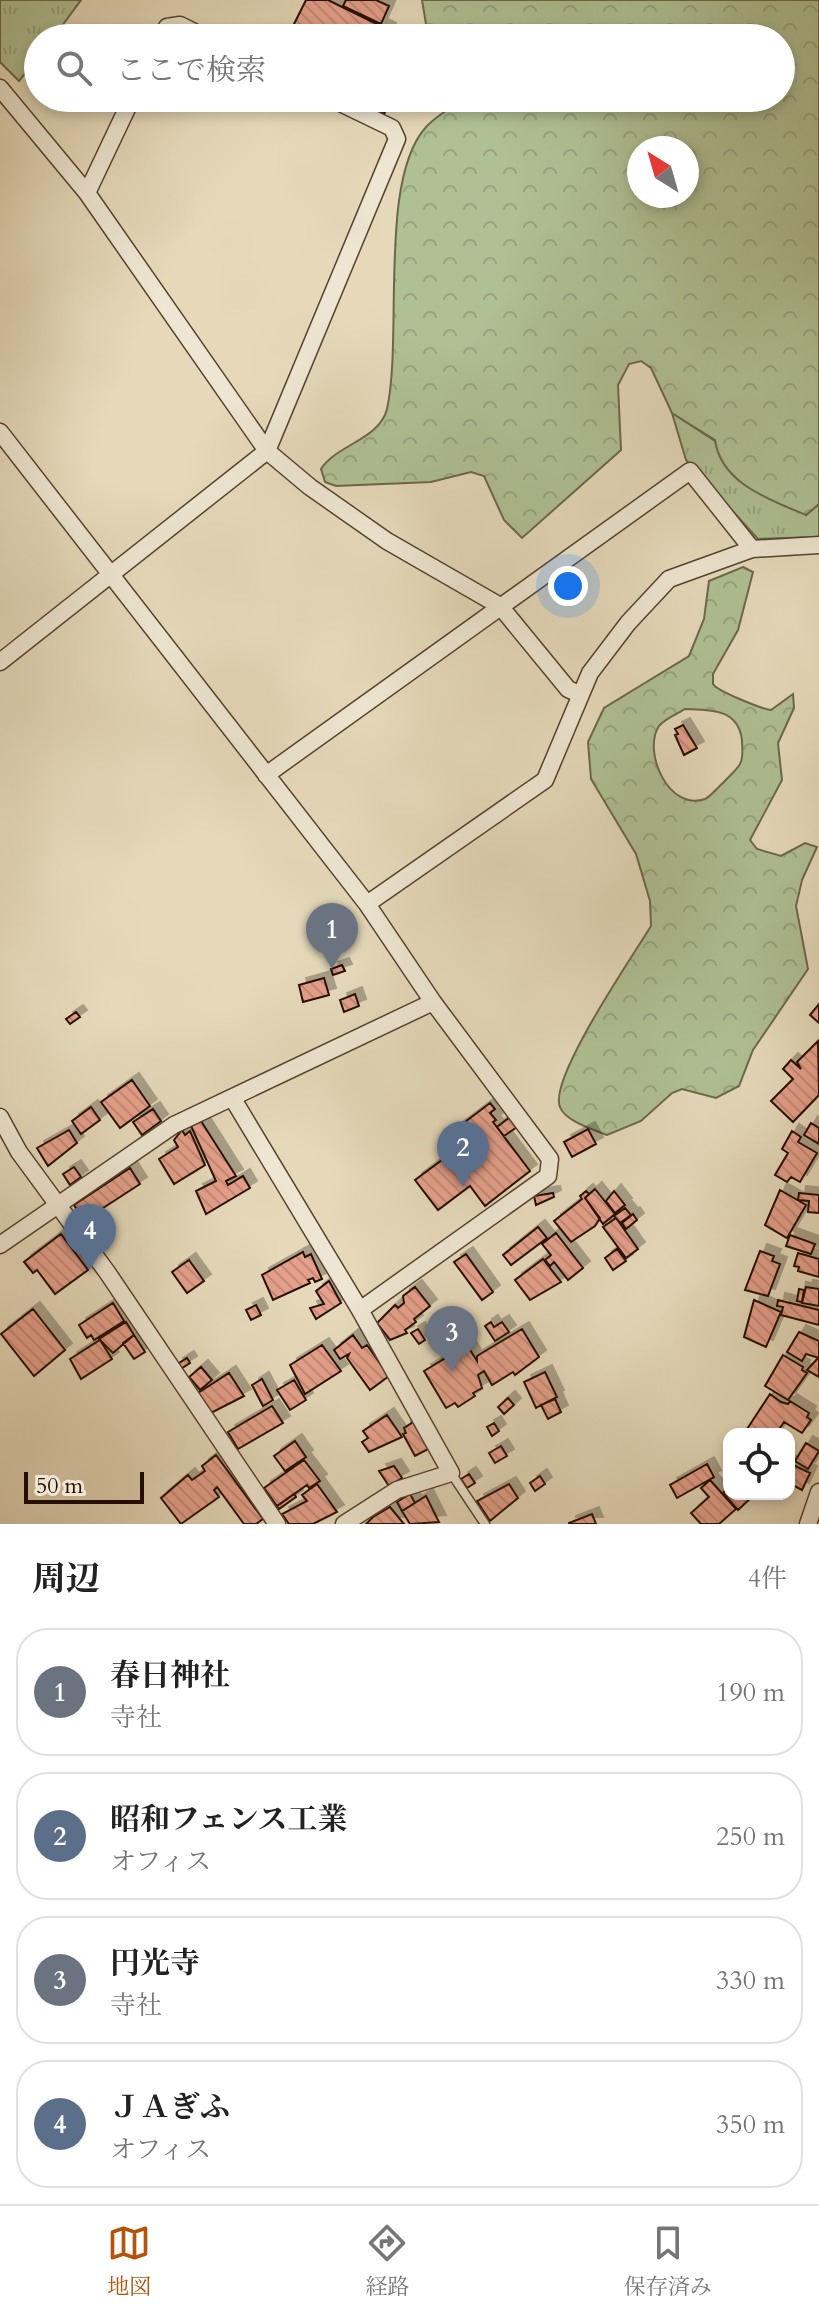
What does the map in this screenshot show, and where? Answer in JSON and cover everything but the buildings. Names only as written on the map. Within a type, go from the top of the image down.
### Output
[{"type":"street","points":[[0,88],[87,193],[267,451],[310,487],[387,541],[500,606],[568,689],[579,694]]},
{"type":"street","points":[[87,193],[125,112]]},
{"type":"street","points":[[0,662],[267,451],[397,139],[392,128],[359,112]]},
{"type":"street","points":[[0,432],[367,904],[433,1002],[546,1152],[551,1171],[360,1310]]},
{"type":"street","points":[[266,775],[690,471],[752,549]]},
{"type":"street","points":[[367,904],[545,780],[579,694],[628,623],[669,579],[752,549],[819,545]]},
{"type":"street","points":[[0,1245],[82,1185],[174,1125],[433,1002]]},
{"type":"street","points":[[233,1099],[360,1310],[451,1473],[397,1490],[344,1524]]},
{"type":"street","points":[[0,1117],[19,1152],[277,1524]]},
{"type":"street","points":[[808,1524],[819,1492]]},
{"type":"lane","points":[[451,1473],[485,1524]]},
{"type":"green space","points":[[0,0],[81,0],[63,24],[24,24],[24,75],[19,81],[0,62]]},
{"type":"green space","points":[[422,0],[819,0],[819,504],[806,515],[763,496],[737,479],[719,455],[715,440],[672,413],[651,368],[641,361],[629,364],[618,385],[621,450],[522,538],[504,520],[484,476],[471,472],[431,482],[336,486],[325,482],[321,469],[337,454],[376,428],[387,409],[393,342],[394,261],[402,183],[411,151],[426,127],[444,112],[795,112],[795,24],[426,24]]},
{"type":"green space","points":[[672,413],[715,441],[806,515],[819,504],[819,537],[758,539],[686,460]]},
{"type":"green space","points":[[743,567],[753,572],[738,630],[713,674],[713,684],[722,691],[771,710],[793,694],[794,708],[778,743],[782,780],[750,840],[757,849],[781,856],[805,843],[817,847],[802,880],[796,906],[808,969],[753,1050],[739,1086],[716,1098],[682,1089],[672,1093],[641,1121],[607,1135],[568,1117],[560,1107],[560,1092],[579,1045],[651,926],[650,901],[636,854],[591,779],[588,742],[604,708],[689,656],[704,619],[709,581]],"holes":[[[685,709],[713,711],[729,716],[735,722],[742,740],[738,767],[712,794],[705,799],[692,801],[680,797],[670,788],[662,777],[654,750],[661,723]]]},
{"type":"place","name":"春日神社","points":[[332,969]]},
{"type":"place","name":"昭和フェンス工業","points":[[463,1187]]},
{"type":"place","name":"ＪＡぎふ","points":[[90,1270]]},
{"type":"place","name":"円光寺","points":[[452,1372]]}]
